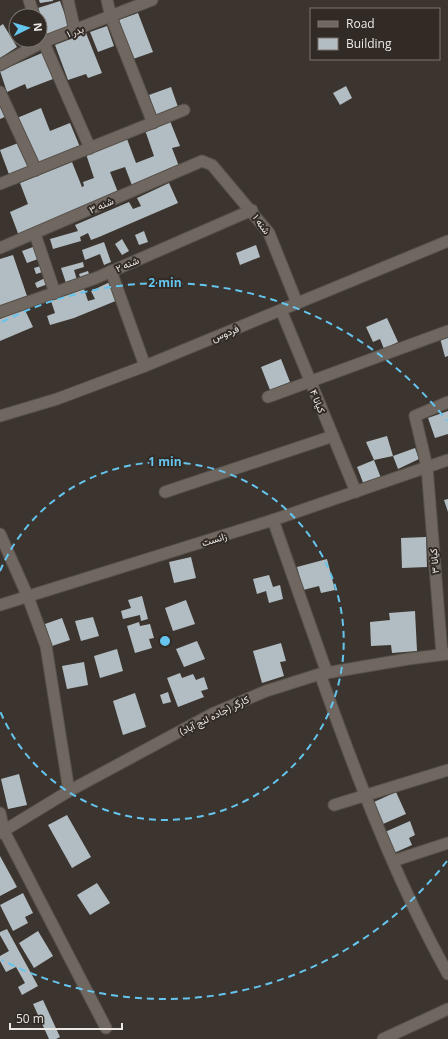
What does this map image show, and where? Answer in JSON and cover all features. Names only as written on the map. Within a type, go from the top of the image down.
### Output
[{"type":"street","points":[[68,0],[75,31]]},
{"type":"street","points":[[107,0],[111,17],[153,123]]},
{"type":"street","name":"بدر ۱","points":[[48,37],[75,31],[152,0]]},
{"type":"street","name":"بدر ۱","points":[[0,65],[26,48]]},
{"type":"street","points":[[45,48],[90,148]]},
{"type":"street","points":[[0,92],[36,170]]},
{"type":"street","points":[[0,184],[184,110]]},
{"type":"street","name":"شنه ۱","points":[[202,161],[212,166],[252,210],[269,232],[297,303]]},
{"type":"street","name":"شنه ۳","points":[[0,248],[202,161]]},
{"type":"street","name":"شنه ۲","points":[[0,312],[55,293],[111,271],[252,210]]},
{"type":"street","points":[[35,234],[55,293]]},
{"type":"street","name":"فردوس","points":[[0,416],[57,399],[145,366],[448,242]]},
{"type":"street","points":[[111,271],[145,366]]},
{"type":"street","name":"کیانا ۴","points":[[282,310],[356,492]]},
{"type":"street","points":[[268,397],[448,331]]},
{"type":"street","name":"کیانا ۳","points":[[445,654],[427,467],[416,416],[448,402]]},
{"type":"street","points":[[165,492],[333,436]]},
{"type":"street","name":"زانست","points":[[0,605],[273,520],[448,460]]},
{"type":"street","points":[[273,520],[364,796],[422,927],[448,974]]},
{"type":"street","points":[[0,534],[28,597],[46,646],[69,792]]},
{"type":"street","name":"کارگر (جاده لنج آباد)","points":[[2,832],[69,792],[212,714],[266,691],[324,674],[445,654]]},
{"type":"street","points":[[334,806],[448,770]]},
{"type":"street","points":[[0,813],[2,832],[106,1028]]},
{"type":"street","points":[[393,861],[448,843]]},
{"type":"street","points":[[383,1039],[448,1009]]},
{"type":"building","points":[[39,0],[53,0],[53,1],[40,3]]},
{"type":"building","points":[[60,1],[70,29],[48,37],[48,8],[38,8]]},
{"type":"building","points":[[138,13],[153,52],[133,59],[119,20]]},
{"type":"building","points":[[3,24],[8,32],[8,48],[15,48],[0,58],[0,26]]},
{"type":"building","points":[[107,26],[114,46],[98,52],[90,32]]},
{"type":"building","points":[[86,33],[102,73],[88,78],[86,74],[68,80],[55,45]]},
{"type":"building","points":[[42,53],[53,79],[27,89],[25,84],[7,92],[0,71]]},
{"type":"building","points":[[346,86],[352,98],[340,105],[333,93]]},
{"type":"building","points":[[171,87],[178,107],[156,115],[149,95]]},
{"type":"building","points":[[0,103],[7,116],[0,119]]},
{"type":"building","points":[[41,108],[50,131],[70,123],[80,147],[35,164],[17,118]]},
{"type":"building","points":[[170,121],[180,146],[172,148],[180,169],[133,188],[125,167],[110,172],[119,195],[19,236],[10,212],[28,204],[20,183],[72,162],[82,187],[84,186],[83,182],[94,178],[86,154],[127,139],[136,163],[149,158],[154,156],[145,130]]},
{"type":"building","points":[[21,142],[31,169],[10,177],[0,150]]},
{"type":"building","points":[[169,183],[178,203],[91,240],[88,233],[80,237],[81,241],[53,249],[50,239],[78,231],[75,225],[129,202],[133,209],[141,206],[137,198]]},
{"type":"building","points":[[144,231],[148,242],[139,245],[135,235]]},
{"type":"building","points":[[122,239],[129,251],[122,255],[115,244]]},
{"type":"building","points":[[104,242],[111,262],[104,265],[100,254],[85,260],[82,250]]},
{"type":"building","points":[[256,245],[260,257],[240,265],[236,253]]},
{"type":"building","points":[[33,247],[38,259],[27,263],[22,251]]},
{"type":"building","points":[[13,255],[28,299],[0,309],[0,259]]},
{"type":"building","points":[[83,262],[84,267],[74,270],[77,280],[66,283],[61,268]]},
{"type":"building","points":[[44,265],[46,271],[36,274],[34,268]]},
{"type":"building","points":[[88,271],[90,277],[81,280],[79,274]]},
{"type":"building","points":[[45,278],[48,284],[37,288],[35,283]]},
{"type":"building","points":[[110,282],[118,300],[74,318],[50,325],[47,316],[55,313],[51,301],[84,289],[88,301],[95,299],[91,291]]},
{"type":"building","points":[[24,308],[33,327],[0,341],[0,319]]},
{"type":"building","points":[[387,318],[398,342],[384,349],[380,339],[373,342],[366,327]]},
{"type":"building","points":[[448,336],[448,356],[445,357],[440,338]]},
{"type":"building","points":[[281,359],[290,382],[270,390],[261,367]]},
{"type":"building","points":[[448,411],[448,434],[435,438],[428,418]]},
{"type":"building","points":[[387,436],[393,456],[374,460],[366,442]]},
{"type":"building","points":[[415,448],[419,459],[398,469],[393,456]]},
{"type":"building","points":[[374,460],[381,478],[364,485],[357,467]]},
{"type":"building","points":[[448,499],[448,512],[444,500]]},
{"type":"building","points":[[426,537],[427,567],[402,568],[401,538]]},
{"type":"building","points":[[191,557],[196,578],[174,583],[169,562]]},
{"type":"building","points":[[327,559],[335,590],[321,593],[319,586],[303,590],[297,567]]},
{"type":"building","points":[[269,575],[273,587],[280,585],[283,599],[269,603],[266,591],[257,594],[253,579]]},
{"type":"building","points":[[142,596],[148,619],[141,621],[140,615],[123,619],[121,611],[131,608],[128,600]]},
{"type":"building","points":[[186,600],[195,624],[173,631],[165,608]]},
{"type":"building","points":[[415,611],[417,651],[392,653],[391,645],[371,646],[370,622],[390,620],[389,613]]},
{"type":"building","points":[[93,617],[99,636],[81,641],[75,621]]},
{"type":"building","points":[[62,618],[70,640],[52,646],[45,624]]},
{"type":"building","points":[[139,622],[140,626],[150,624],[154,638],[149,639],[152,648],[135,653],[127,626]]},
{"type":"building","points":[[197,641],[205,659],[184,667],[176,649]]},
{"type":"building","points":[[281,643],[286,661],[280,662],[284,676],[262,683],[253,651]]},
{"type":"building","points":[[117,649],[123,671],[100,678],[94,656]]},
{"type":"building","points":[[84,662],[88,685],[67,689],[62,666]]},
{"type":"building","points":[[180,673],[182,678],[193,674],[196,680],[204,677],[208,689],[201,691],[204,697],[178,707],[167,678]]},
{"type":"building","points":[[168,692],[171,702],[163,704],[160,695]]},
{"type":"building","points":[[135,693],[146,727],[123,735],[113,701]]},
{"type":"building","points":[[19,774],[27,805],[8,809],[1,779]]},
{"type":"building","points":[[396,792],[406,814],[383,824],[374,802]]},
{"type":"building","points":[[67,815],[91,857],[72,868],[48,825]]},
{"type":"building","points":[[410,821],[415,835],[409,838],[412,845],[394,853],[385,832]]},
{"type":"building","points":[[0,856],[17,887],[0,896]]},
{"type":"building","points":[[97,883],[110,903],[90,915],[77,895]]},
{"type":"building","points":[[23,893],[33,913],[25,917],[28,923],[13,931],[0,905]]},
{"type":"building","points":[[7,929],[38,986],[22,995],[18,987],[25,983],[16,967],[6,972],[0,961],[0,956],[9,951],[0,935],[0,932]]},
{"type":"building","points":[[38,931],[53,956],[34,968],[19,943]]},
{"type":"building","points":[[43,1000],[60,1037],[56,1039],[49,1039],[33,1004]]}]
